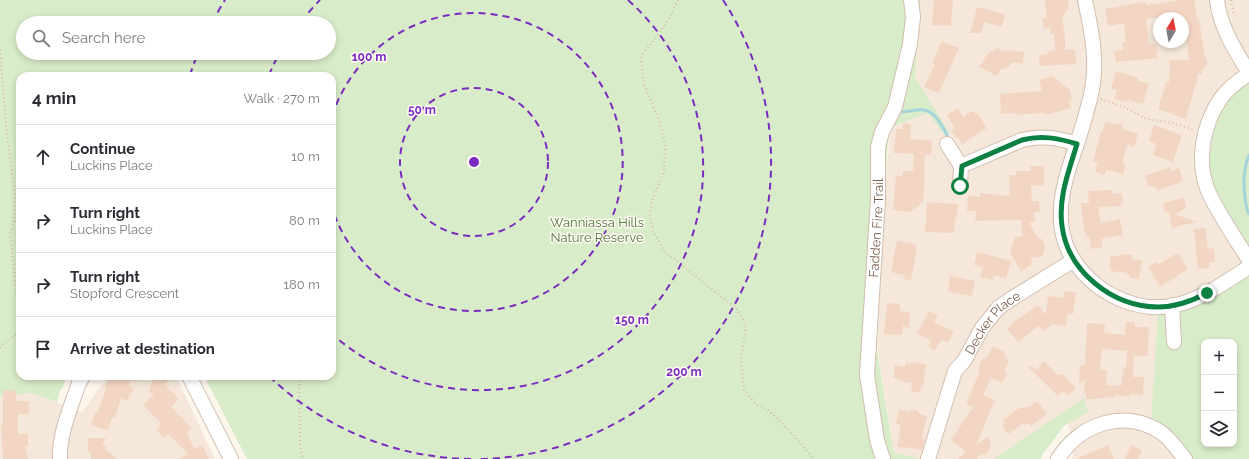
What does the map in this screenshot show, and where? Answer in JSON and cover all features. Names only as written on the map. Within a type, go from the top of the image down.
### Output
[{"type":"street","name":"Fadden Fire Trail","points":[[883,459],[877,440],[867,375],[878,200],[878,148],[882,132],[894,107],[910,44],[913,17],[911,0]]},
{"type":"street","points":[[1085,0],[1092,39],[1094,80],[1090,99],[1063,190],[1060,209],[1066,245],[1074,260],[1093,282],[1103,290],[1121,300],[1140,305],[1159,307],[1179,304],[1198,298],[1249,268]]},
{"type":"street","points":[[1217,0],[1218,9],[1224,27],[1249,73],[1235,83],[1222,97],[1212,114],[1205,132],[1202,152],[1203,172],[1208,190],[1216,207],[1249,260]]},
{"type":"street","points":[[962,166],[1022,140],[1031,138],[1048,137],[1077,144]]},
{"type":"street","points":[[947,144],[962,166],[960,186]]},
{"type":"street","name":"Decker Place","points":[[928,459],[955,371],[964,361],[982,328],[992,314],[1011,299],[1074,260]]},
{"type":"street","points":[[1172,305],[1174,342]]},
{"type":"street","points":[[60,459],[62,435],[80,380]]},
{"type":"street","points":[[191,380],[231,459]]},
{"type":"street","points":[[1058,459],[1074,439],[1097,425],[1114,421],[1131,421],[1147,425],[1162,433],[1185,459]]},
{"type":"path","points":[[678,0],[668,21],[641,58],[644,84],[660,123],[665,144],[664,171],[652,201],[650,215],[653,231],[665,252],[736,308],[742,317],[746,328],[742,358],[744,390],[756,404],[768,410],[789,430],[814,459]]},
{"type":"path","points":[[0,50],[7,135],[15,196],[14,221],[10,234],[16,287]]},
{"type":"path","points":[[1090,99],[1097,98],[1115,103],[1147,119],[1173,123],[1191,130],[1205,132]]},
{"type":"path","points":[[0,348],[16,335]]},
{"type":"path","points":[[299,380],[300,443],[304,459]]},
{"type":"shaded area","points":[[917,0],[1249,0],[1249,459],[1072,459],[1073,457],[1068,422],[998,459],[899,459],[894,453],[877,345],[886,176],[891,124],[913,86],[919,26]]},
{"type":"shaded area","points":[[105,380],[178,380],[215,459],[0,459],[0,396],[32,393],[82,412]]},
{"type":"green space","name":"Wanniassa Hills Nature Reserve","points":[[0,0],[920,0],[915,78],[950,133],[945,135],[927,113],[889,128],[875,338],[894,453],[921,459],[247,459],[206,380],[336,380],[336,72],[16,72],[16,380],[65,380],[62,389],[60,390],[57,402],[32,393],[0,396]]},
{"type":"green space","points":[[1249,82],[1249,247],[1219,200],[1210,172],[1209,147],[1216,122],[1221,111],[1228,100]]},
{"type":"green space","points":[[1246,277],[1249,278],[1249,459],[1191,459],[1151,423],[1158,312]]},
{"type":"green space","points":[[1084,398],[1088,412],[1064,426],[1043,454],[1041,459],[994,459]]},
{"type":"building","points":[[934,0],[953,0],[951,26],[932,25]]},
{"type":"building","points":[[1045,0],[1068,0],[1069,8],[1062,17],[1065,50],[1075,50],[1076,64],[1040,66],[1039,55],[1048,54],[1047,51],[1055,50],[1054,33],[1051,34],[1050,28],[1044,29],[1042,18],[1047,18]]},
{"type":"building","points":[[1182,0],[1194,0],[1207,65],[1202,69],[1202,74],[1198,74],[1186,119],[1158,109],[1166,82],[1169,83],[1170,60],[1189,60],[1188,48],[1189,48],[1189,12],[1153,12],[1153,18],[1146,19],[1149,44],[1153,44],[1153,48],[1157,48],[1158,58],[1116,62],[1114,51],[1123,50],[1122,43],[1126,42],[1124,23],[1108,26],[1105,9],[1145,2],[1146,5]]},
{"type":"building","points":[[977,7],[1005,14],[1002,27],[984,22],[981,33],[970,33]]},
{"type":"building","points":[[942,41],[959,48],[939,93],[924,87],[935,64],[932,63]]},
{"type":"building","points":[[999,48],[999,51],[1006,50],[1024,52],[1023,64],[1012,62],[1009,67],[1000,70],[997,76],[979,67],[988,53]]},
{"type":"building","points":[[1116,71],[1139,78],[1138,81],[1149,84],[1143,104],[1128,100],[1127,102],[1114,99],[1117,90],[1111,89]]},
{"type":"building","points":[[1052,76],[1070,90],[1072,100],[1069,101],[1071,108],[1045,115],[1044,113],[1017,115],[1017,113],[1001,114],[1000,94],[1042,91],[1039,80]]},
{"type":"building","points":[[958,108],[963,117],[970,112],[974,112],[976,115],[978,114],[987,128],[962,144],[951,130],[955,128],[947,115]]},
{"type":"building","points":[[1105,122],[1115,125],[1116,123],[1123,125],[1122,129],[1138,134],[1134,147],[1127,145],[1122,164],[1126,165],[1123,174],[1106,170],[1105,175],[1095,172],[1098,163],[1093,162],[1101,131],[1103,131]]},
{"type":"building","points":[[903,123],[911,124],[910,139],[932,141],[931,155],[925,155],[923,202],[910,212],[893,210],[896,176],[902,176],[903,171],[913,171],[914,154],[894,153],[896,129],[902,129]]},
{"type":"building","points":[[1154,125],[1182,135],[1173,162],[1153,155],[1156,144],[1149,141]]},
{"type":"building","points":[[1030,166],[1044,166],[1044,185],[1031,186],[1032,201],[1039,201],[1040,212],[1034,212],[1035,222],[1029,222],[1038,238],[1042,239],[1045,245],[1043,255],[1037,258],[1032,257],[1031,265],[1021,271],[1010,253],[1015,236],[1022,237],[1021,220],[975,221],[976,211],[967,211],[968,196],[980,197],[980,193],[1010,196],[1009,175],[1016,175],[1016,171],[1031,171]]},
{"type":"building","points":[[1171,167],[1170,172],[1179,168],[1183,181],[1157,191],[1157,188],[1148,186],[1145,176]]},
{"type":"building","points":[[1112,190],[1112,194],[1122,193],[1123,203],[1121,206],[1098,207],[1101,223],[1120,219],[1123,235],[1101,239],[1103,247],[1091,249],[1089,236],[1086,237],[1081,203],[1089,203],[1088,191]]},
{"type":"building","points":[[1184,198],[1186,208],[1175,214],[1196,222],[1172,228],[1169,212],[1165,213],[1163,203]]},
{"type":"building","points":[[927,202],[958,204],[954,233],[925,232]]},
{"type":"building","points":[[1205,228],[1208,249],[1214,248],[1215,262],[1209,262],[1210,268],[1198,269],[1194,229]]},
{"type":"building","points":[[897,241],[914,244],[917,247],[911,280],[903,279],[904,275],[891,272]]},
{"type":"building","points":[[977,252],[1011,261],[1006,279],[994,275],[993,280],[980,277],[983,267],[974,265]]},
{"type":"building","points":[[1178,253],[1188,269],[1160,287],[1148,267],[1157,262],[1159,264]]},
{"type":"building","points":[[1121,254],[1132,255],[1132,259],[1142,261],[1139,279],[1130,278],[1130,275],[1127,275],[1127,273],[1111,271],[1111,268],[1109,268],[1111,255],[1120,257]]},
{"type":"building","points":[[950,276],[975,281],[972,296],[948,292]]},
{"type":"building","points":[[1064,291],[1076,292],[1073,314],[1067,314],[1066,326],[1052,324],[1044,331],[1039,326],[1018,342],[1007,329],[1012,325],[1011,324],[1038,305],[1046,315],[1048,296],[1063,298]]},
{"type":"building","points":[[887,303],[900,304],[900,311],[910,312],[909,329],[903,325],[902,335],[884,334]]},
{"type":"building","points":[[929,311],[938,316],[934,322],[954,332],[948,343],[941,340],[935,351],[928,346],[931,341],[917,333]]},
{"type":"building","points":[[1126,322],[1135,322],[1135,327],[1149,327],[1148,356],[1134,356],[1133,377],[1144,377],[1143,395],[1115,395],[1115,398],[1104,397],[1098,399],[1086,399],[1086,393],[1084,393],[1085,379],[1079,385],[1080,365],[1085,365],[1087,323],[1105,324],[1104,333],[1125,335]],"holes":[[[1102,349],[1127,351],[1126,367],[1124,367],[1121,386],[1106,385],[1107,370],[1100,370]]]},
{"type":"building","points":[[993,346],[1005,352],[1003,354],[1006,356],[1005,358],[1009,360],[1004,371],[1007,373],[1002,383],[991,378],[983,395],[995,400],[976,445],[988,436],[991,446],[985,456],[981,453],[977,459],[958,459],[965,451],[951,440],[973,407],[966,404],[979,373],[982,359],[987,357]]},
{"type":"building","points":[[1044,361],[1058,375],[1061,373],[1076,388],[1068,396],[1063,391],[1058,396],[1026,365],[1039,370],[1038,368]]},
{"type":"building","points":[[911,362],[926,364],[923,386],[921,386],[920,393],[911,391],[912,383],[893,378],[895,365],[905,367],[906,363],[911,364]]},
{"type":"building","points":[[108,380],[131,380],[128,385],[134,388],[127,401],[121,398],[115,418],[112,417],[108,430],[91,425],[96,411],[98,412],[106,388],[104,387]]},
{"type":"building","points":[[152,380],[168,381],[164,384],[179,399],[171,407],[192,428],[187,433],[194,448],[203,446],[209,459],[178,459],[188,454],[168,434],[164,438],[156,430],[161,423],[143,405],[154,394],[149,392]]},
{"type":"building","points":[[3,390],[16,391],[16,401],[29,401],[29,414],[18,414],[18,434],[28,434],[28,446],[25,446],[28,459],[3,459],[1,425],[3,424]]},
{"type":"building","points":[[1037,401],[1047,414],[1031,426],[1028,423],[1025,425],[1023,423],[1008,434],[1003,427],[1005,422],[1003,420],[1019,408],[1029,407]]},
{"type":"building","points":[[912,409],[917,410],[921,415],[927,416],[922,438],[925,439],[922,450],[897,447],[901,425],[896,424],[899,410],[909,412]]},
{"type":"building","points":[[88,438],[106,438],[102,444],[106,447],[106,450],[118,459],[91,459],[91,452],[88,452]]},
{"type":"building","points":[[1108,445],[1114,459],[1076,459]]},
{"type":"building","points":[[1131,445],[1142,450],[1138,459],[1125,459]]},
{"type":"waterway","points":[[901,112],[919,110],[928,111],[935,116],[947,135]]},
{"type":"waterway","points":[[1249,155],[1244,182],[1244,192],[1249,214]]},
{"type":"route","points":[[960,186],[962,166],[1022,140],[1048,137],[1066,140],[1077,144],[1063,190],[1060,209],[1066,245],[1074,260],[1088,277],[1103,290],[1121,300],[1140,305],[1159,307],[1179,304],[1198,298],[1207,293]]}]
